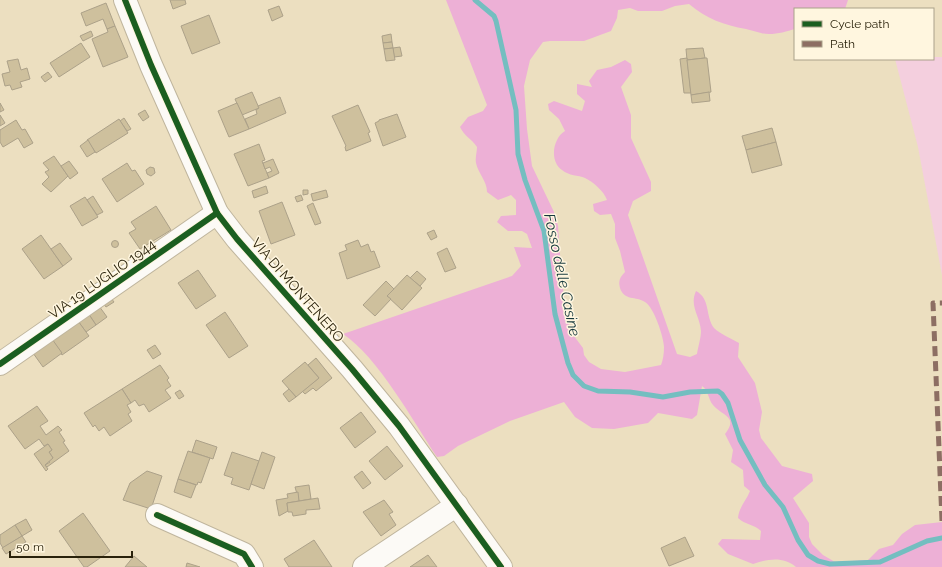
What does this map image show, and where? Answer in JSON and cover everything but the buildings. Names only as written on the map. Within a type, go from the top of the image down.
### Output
[{"type":"street","name":"VIA DI MONTENERO","points":[[125,0],[151,65],[217,213],[237,239],[352,369],[399,426],[502,567]]},
{"type":"street","name":"VIA 19 LUGLIO 1944","points":[[0,364],[104,296],[132,280],[217,213]]},
{"type":"street","points":[[364,567],[457,505]]},
{"type":"street","points":[[157,515],[244,554],[252,567]]},
{"type":"shaded area","points":[[446,0],[848,0],[845,8],[794,8],[794,29],[778,33],[765,34],[730,26],[702,14],[689,4],[675,6],[662,11],[638,11],[630,8],[618,10],[617,18],[611,31],[584,41],[543,42],[530,60],[524,86],[527,129],[532,166],[554,212],[558,226],[562,282],[568,323],[574,336],[583,348],[584,355],[589,362],[601,369],[625,372],[661,365],[664,354],[664,343],[652,310],[642,300],[624,295],[620,288],[620,279],[625,272],[615,238],[615,224],[611,214],[600,215],[594,211],[593,204],[607,200],[606,197],[598,187],[585,178],[568,173],[558,166],[554,156],[555,144],[561,134],[565,131],[559,119],[549,110],[548,104],[554,101],[582,111],[585,101],[577,94],[577,84],[592,87],[589,81],[597,70],[611,67],[625,60],[631,64],[632,72],[621,87],[631,115],[631,138],[651,182],[651,191],[633,201],[628,215],[677,354],[690,357],[697,354],[701,331],[694,306],[694,296],[696,291],[704,298],[711,323],[714,328],[739,343],[738,357],[755,383],[762,412],[759,430],[761,438],[782,466],[812,474],[813,481],[793,498],[809,523],[809,537],[812,544],[823,555],[835,562],[868,560],[879,549],[893,545],[902,534],[915,525],[942,522],[942,567],[796,567],[786,561],[781,560],[764,561],[753,564],[728,554],[718,544],[722,539],[760,540],[761,531],[738,518],[741,507],[750,491],[744,486],[743,470],[731,462],[733,450],[725,434],[729,428],[730,420],[713,405],[706,390],[702,386],[697,415],[692,419],[658,413],[648,423],[614,429],[592,428],[575,417],[564,402],[510,421],[458,446],[444,456],[437,457],[406,408],[382,374],[356,344],[343,334],[512,276],[521,266],[514,247],[532,248],[527,234],[522,231],[508,231],[497,222],[501,216],[516,215],[516,200],[511,195],[498,200],[487,192],[486,184],[476,163],[477,147],[460,127],[468,117],[483,111],[487,105]]},
{"type":"shaded area","points":[[934,57],[942,57],[942,275],[918,147],[895,60],[934,60]]},
{"type":"waterway","name":"Fosso delle Casine","points":[[475,0],[494,16],[496,21],[516,110],[518,154],[525,180],[544,231],[555,314],[568,363],[573,375],[584,386],[598,391],[630,392],[663,397],[690,392],[718,391],[722,394],[728,403],[740,440],[765,485],[783,507],[798,540],[808,555],[818,561],[830,564],[880,562],[927,541],[942,538]]},
{"type":"marked path","points":[[942,303],[933,303],[942,521]]},
{"type":"cycle path","points":[[125,0],[151,65],[217,213],[237,239],[352,369],[399,426],[501,567]]},
{"type":"cycle path","points":[[0,364],[217,213]]},
{"type":"cycle path","points":[[157,515],[244,554],[252,567]]}]
